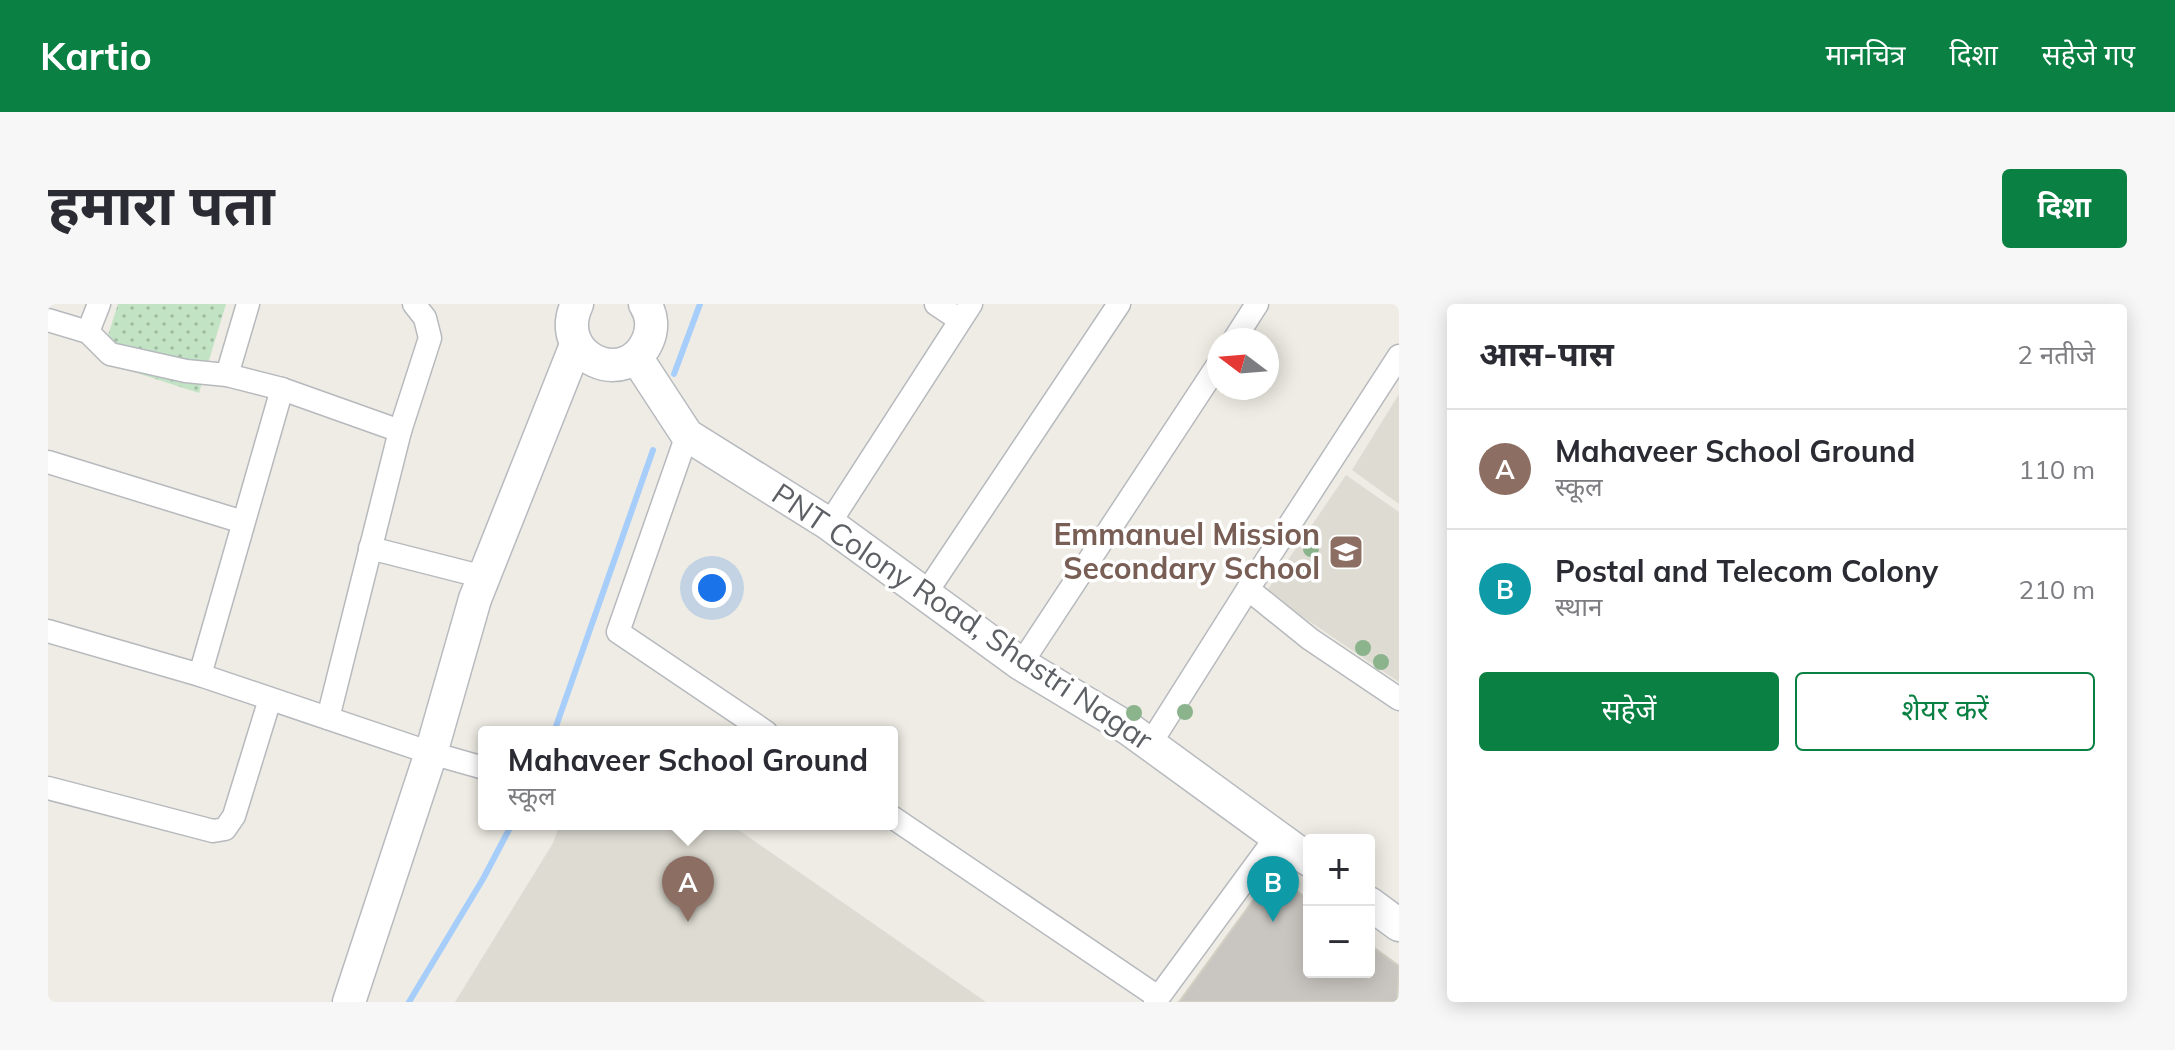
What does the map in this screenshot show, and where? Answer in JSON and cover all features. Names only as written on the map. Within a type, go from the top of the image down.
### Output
[{"type":"street","points":[[88,332],[99,304]]},
{"type":"street","points":[[227,375],[248,304]]},
{"type":"street","points":[[328,718],[400,431],[430,338],[425,318],[414,304]]},
{"type":"street","points":[[577,304],[572,319],[576,345],[585,356],[597,363],[610,365],[624,363],[645,348],[652,323],[645,304]]},
{"type":"street","points":[[829,524],[965,312],[936,304]]},
{"type":"street","points":[[926,593],[1119,304]]},
{"type":"street","points":[[1242,328],[1257,304]]},
{"type":"street","points":[[48,320],[88,332],[110,354],[186,371],[227,375],[282,389],[400,431]]},
{"type":"street","points":[[349,1002],[431,753],[475,599],[576,345]]},
{"type":"street","points":[[1150,744],[1399,356]]},
{"type":"street","name":"PNT Colony Road, Shastri Nagar","points":[[636,357],[687,435],[829,524],[1021,664],[1129,729],[1303,856]]},
{"type":"street","points":[[1021,664],[1207,381]]},
{"type":"street","points":[[200,675],[282,389]]},
{"type":"street","points":[[687,435],[618,632],[757,726]]},
{"type":"street","points":[[48,462],[243,522]]},
{"type":"street","points":[[370,548],[484,577]]},
{"type":"street","points":[[1248,589],[1310,639],[1399,699]]},
{"type":"street","points":[[48,631],[200,675],[478,766]]},
{"type":"street","points":[[48,788],[213,831],[225,829],[234,816],[270,699]]},
{"type":"street","points":[[898,821],[1157,1000],[1277,836]]},
{"type":"street","points":[[1373,906],[1399,925]]},
{"type":"shaded area","points":[[1399,394],[1399,504],[1352,470]]},
{"type":"shaded area","name":"Emmanuel Mission Secondary School","points":[[1346,475],[1399,512],[1399,682],[1266,592]]},
{"type":"shaded area","points":[[558,830],[739,830],[986,1002],[455,1002],[553,843]]},
{"type":"green space","points":[[118,304],[226,304],[199,393],[100,361]]},
{"type":"building","points":[[1273,873],[1303,896],[1303,978],[1375,978],[1375,948],[1399,966],[1397,1002],[1179,1002]]},
{"type":"waterway","points":[[674,374],[700,304]]},
{"type":"waterway","points":[[556,726],[653,450]]},
{"type":"waterway","points":[[409,1002],[509,830]]},
{"type":"place","name":"Emmanuel Mission Secondary School","points":[[1346,552]]},
{"type":"place","name":"Mahaveer School Ground","points":[[688,922]]},
{"type":"place","name":"Postal and Telecom Colony","points":[[1273,922]]}]
